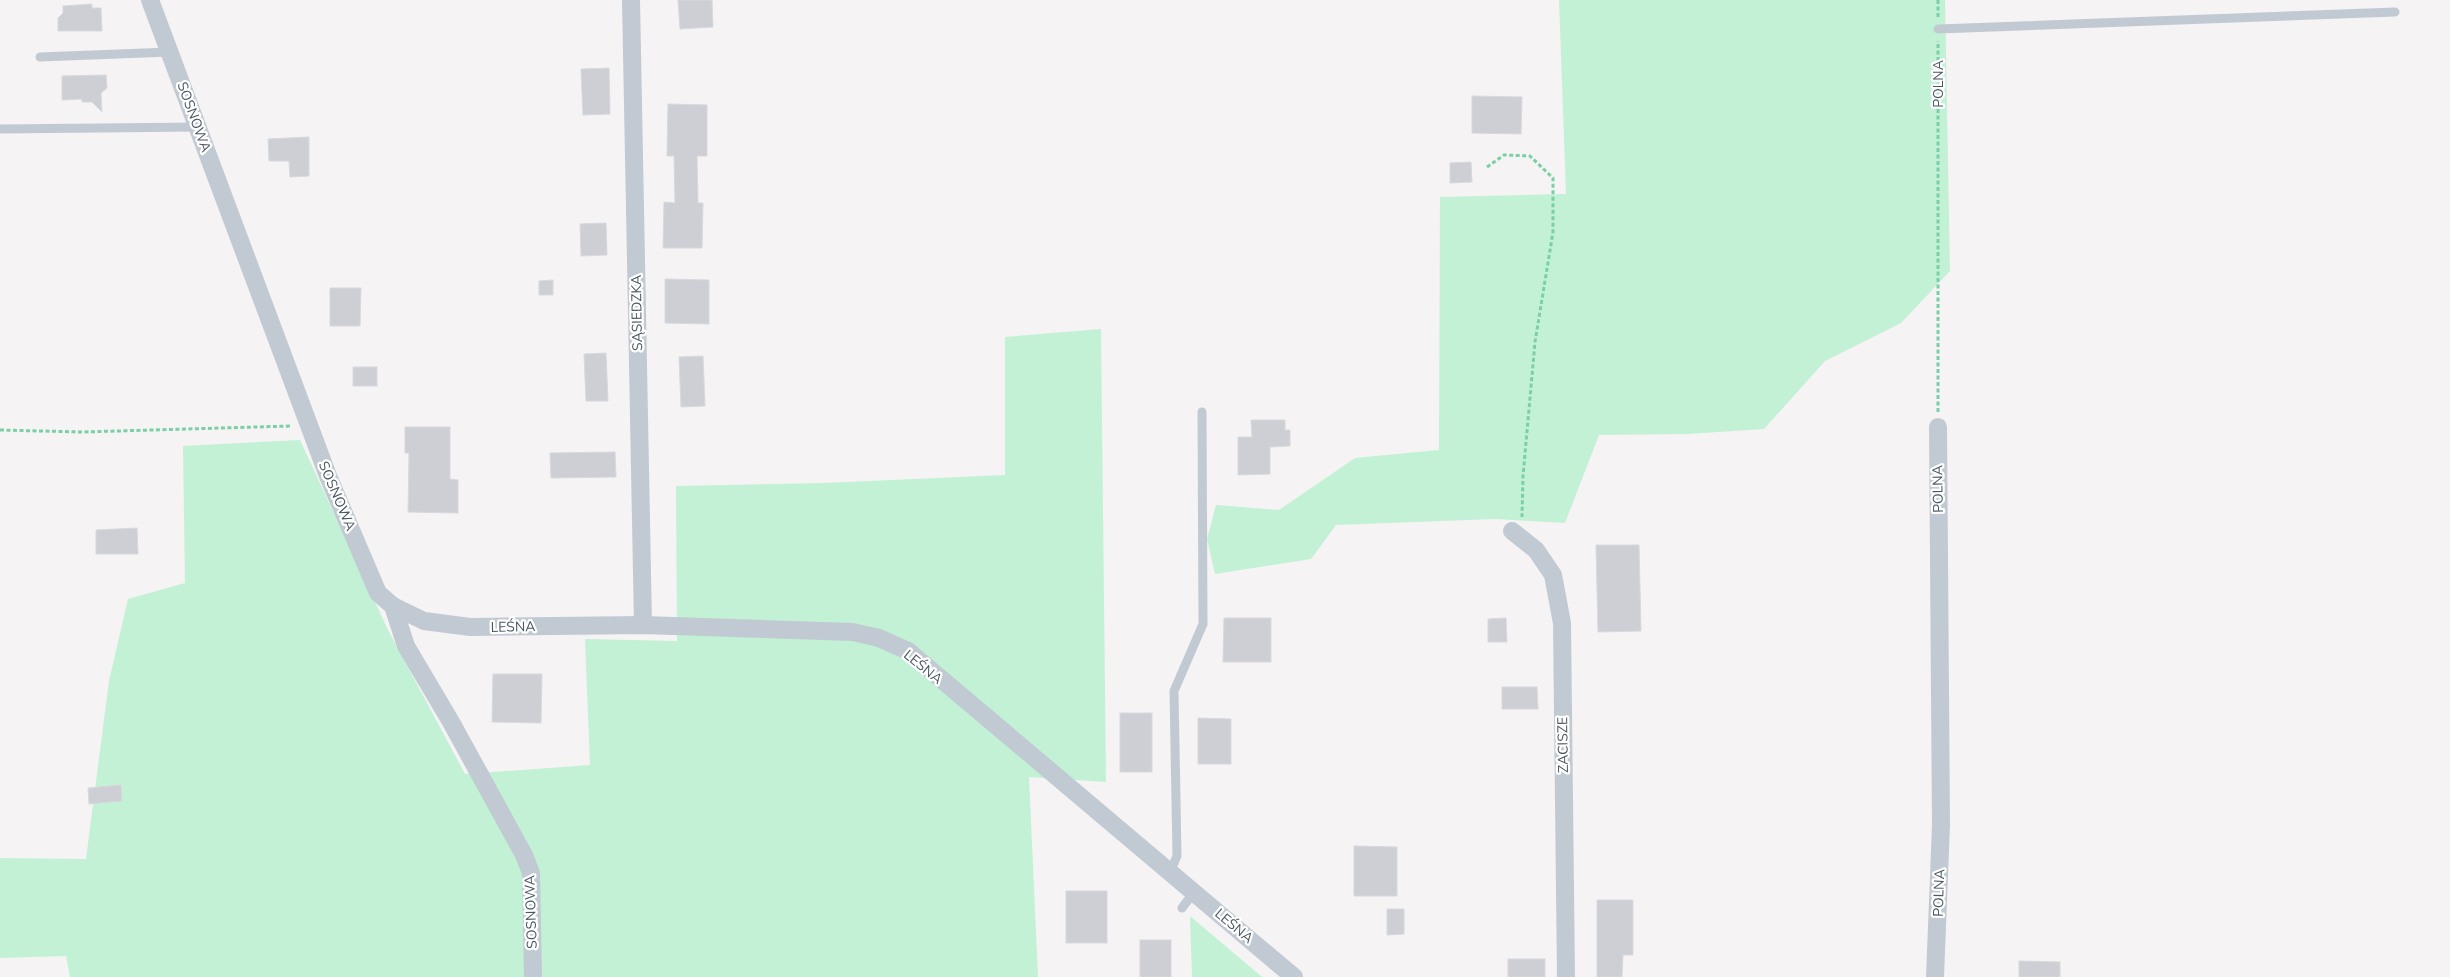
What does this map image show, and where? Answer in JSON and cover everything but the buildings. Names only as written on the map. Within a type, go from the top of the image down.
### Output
[{"type":"street","name":"SOSNOWA","points":[[150,0],[328,476],[378,593],[393,606],[406,646],[524,855],[531,874],[533,977]]},
{"type":"street","name":"SĄSIEDZKA","points":[[631,0],[643,626]]},
{"type":"street","name":"POLNA","points":[[1935,977],[1941,825],[1938,427]]},
{"type":"street","name":"ZACISZE","points":[[1517,535],[1536,550],[1553,575],[1562,623],[1566,977]]},
{"type":"street","name":"LEŚNA","points":[[393,606],[424,621],[470,627],[643,626],[853,632],[886,641],[908,651],[1294,977]]},
{"type":"lane","points":[[1938,29],[2395,12]]},
{"type":"lane","points":[[40,57],[170,52]]},
{"type":"lane","points":[[0,129],[198,127]]},
{"type":"lane","points":[[1170,872],[1177,856],[1174,691],[1203,624],[1202,412]]},
{"type":"lane","points":[[1182,908],[1194,892]]},
{"type":"path","name":"POLNA","points":[[1938,0],[1938,427]]},
{"type":"path","points":[[1487,167],[1504,155],[1530,156],[1553,178],[1553,232],[1535,342],[1517,535]]},
{"type":"path","points":[[0,430],[82,432],[309,426]]},
{"type":"green space","points":[[1559,0],[1945,0],[1950,271],[1901,323],[1825,361],[1764,429],[1688,434],[1599,435],[1565,523],[1495,519],[1336,525],[1311,559],[1215,574],[1207,539],[1216,505],[1279,510],[1355,458],[1439,450],[1440,197],[1566,194]]},
{"type":"green space","points":[[1101,329],[1106,782],[1029,777],[1038,977],[70,977],[66,956],[0,958],[0,858],[86,859],[109,681],[128,599],[185,583],[183,446],[300,440],[388,630],[465,774],[590,765],[585,639],[677,641],[676,486],[824,483],[1005,475],[1005,337]]},
{"type":"green space","points":[[1190,916],[1262,977],[1192,977]]}]
